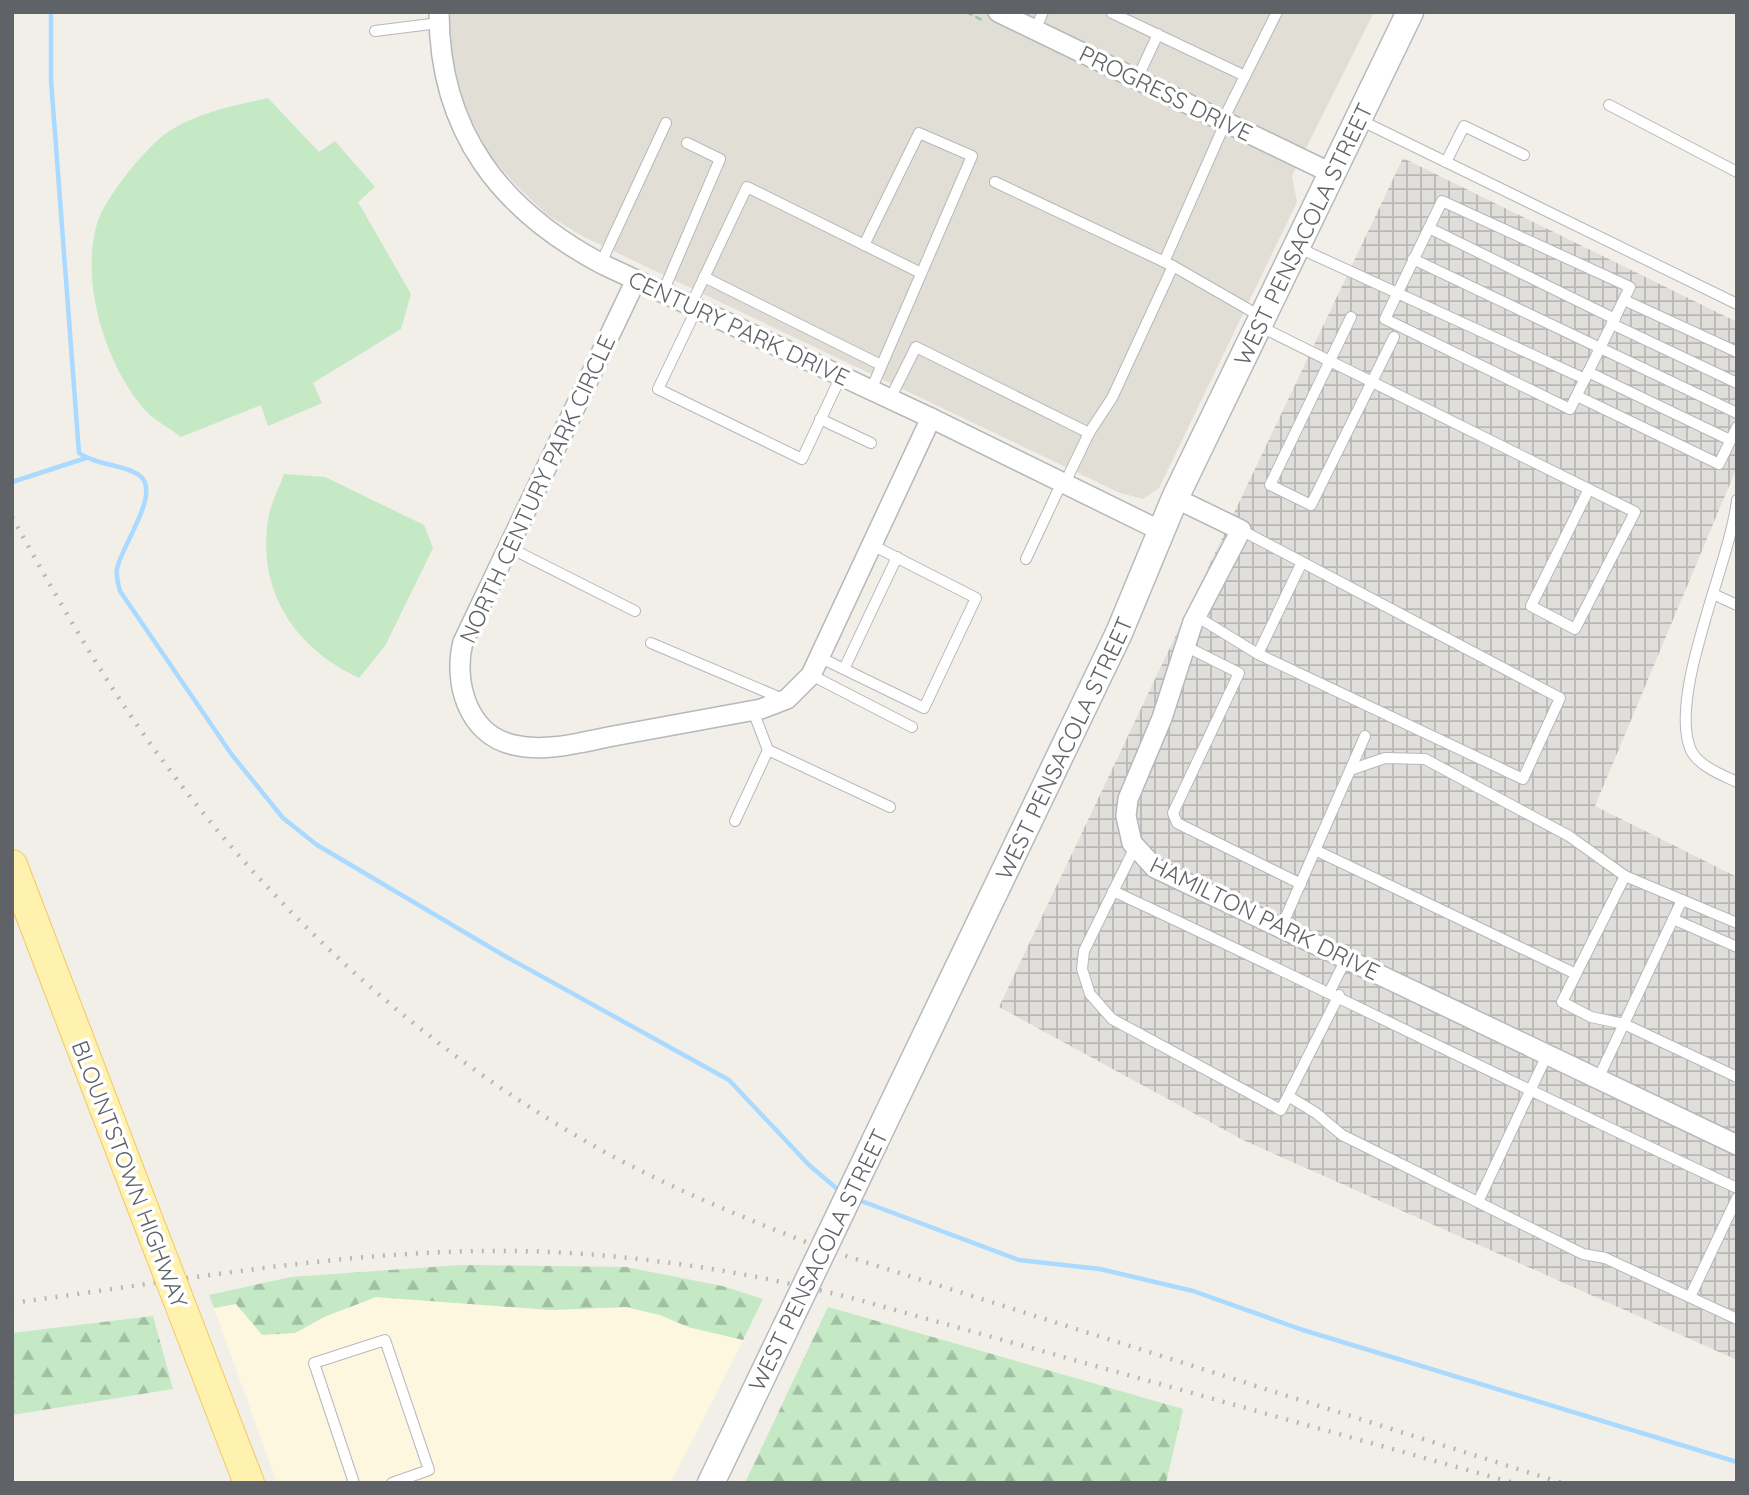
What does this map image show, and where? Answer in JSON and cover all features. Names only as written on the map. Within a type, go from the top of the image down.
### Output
[{"type":"main road","name":"WEST PENSACOLA STREET","points":[[711,1483],[1119,633],[1175,498],[1410,12]]},
{"type":"main road","name":"BLOUNTSTOWN HIGHWAY","points":[[12,865],[249,1483]]},
{"type":"street","name":"PROGRESS DRIVE","points":[[998,12],[1039,21],[1137,79],[1333,174]]},
{"type":"street","name":"CENTURY PARK DRIVE","points":[[439,18],[442,60],[461,123],[497,183],[531,218],[601,263],[931,418],[1161,531]]},
{"type":"street","name":"NORTH CENTURY PARK CIRCLE","points":[[636,280],[463,642],[458,664],[463,696],[473,715],[492,734],[511,745],[539,749],[753,711]]},
{"type":"street","points":[[753,711],[780,701],[815,666],[931,418]]},
{"type":"street","points":[[1175,498],[1241,530]]},
{"type":"street","name":"HAMILTON PARK DRIVE","points":[[1241,530],[1196,616],[1162,718],[1128,799],[1127,829],[1135,847],[1155,868],[1737,1145]]},
{"type":"lane","points":[[1026,559],[1089,433],[1112,398],[1169,264],[1224,121],[1277,12]]},
{"type":"lane","points":[[1112,13],[1245,76]]},
{"type":"lane","points":[[375,32],[439,18]]},
{"type":"lane","points":[[1137,79],[1158,34]]},
{"type":"lane","points":[[1609,105],[1737,172]]},
{"type":"lane","points":[[1359,119],[1736,302]]},
{"type":"lane","points":[[601,263],[666,123]]},
{"type":"lane","points":[[1446,162],[1464,126],[1524,155]]},
{"type":"lane","points":[[864,245],[919,133],[972,156],[871,390]]},
{"type":"lane","points":[[663,292],[720,159],[687,143]]},
{"type":"lane","points":[[995,182],[1169,264],[1261,322],[1330,361],[1635,512],[1575,629],[1531,607],[1588,489]]},
{"type":"lane","points":[[841,376],[802,459],[658,389],[694,307],[704,277],[747,187],[921,273]]},
{"type":"lane","points":[[1442,201],[1630,287],[1570,409],[1385,319],[1429,228],[1442,201]]},
{"type":"lane","points":[[1429,228],[1737,383]]},
{"type":"lane","points":[[1297,248],[1730,440]]},
{"type":"lane","points":[[1413,259],[1737,413]]},
{"type":"lane","points":[[704,277],[881,365]]},
{"type":"lane","points":[[1624,300],[1737,352]]},
{"type":"lane","points":[[1351,317],[1270,485],[1311,505],[1394,337]]},
{"type":"lane","points":[[890,399],[916,347],[1089,433]]},
{"type":"lane","points":[[1577,396],[1719,464],[1737,427]]},
{"type":"lane","points":[[820,419],[870,443]]},
{"type":"lane","points":[[1736,505],[1692,672],[1685,718],[1690,749],[1699,761],[1737,782]]},
{"type":"lane","points":[[1196,616],[1258,654],[1523,779],[1560,698],[1241,530]]},
{"type":"lane","points":[[815,666],[844,669],[924,708],[976,598],[872,545]]},
{"type":"lane","points":[[508,547],[635,611]]},
{"type":"lane","points":[[844,669],[897,557]]},
{"type":"lane","points":[[1258,654],[1302,562]]},
{"type":"lane","points":[[1713,594],[1737,605]]},
{"type":"lane","points":[[651,643],[780,701]]},
{"type":"lane","points":[[1185,646],[1239,673],[1173,813],[1177,823],[1301,884]]},
{"type":"lane","points":[[815,666],[912,727]]},
{"type":"lane","points":[[753,711],[768,750],[890,807]]},
{"type":"lane","points":[[1282,928],[1365,736]]},
{"type":"lane","points":[[735,821],[768,750]]},
{"type":"lane","points":[[1350,770],[1385,758],[1425,759],[1569,836],[1625,876],[1737,923]]},
{"type":"lane","points":[[1135,847],[1084,951],[1082,969],[1090,994],[1112,1019],[1280,1110],[1335,993],[1346,959]]},
{"type":"lane","points":[[1315,850],[1576,974]]},
{"type":"lane","points":[[1625,876],[1562,1002],[1591,1017],[1624,1024],[1737,1077]]},
{"type":"lane","points":[[1113,891],[1335,993],[1530,1092],[1737,1188]]},
{"type":"lane","points":[[1598,1079],[1682,900]]},
{"type":"lane","points":[[1673,919],[1737,947]]},
{"type":"lane","points":[[1478,1202],[1547,1055]]},
{"type":"lane","points":[[1288,1096],[1316,1113],[1342,1135],[1583,1254],[1605,1258],[1737,1319]]},
{"type":"lane","points":[[1690,1297],[1737,1198]]},
{"type":"lane","points":[[354,1483],[314,1363],[385,1340],[429,1470],[392,1483]]},
{"type":"shaded area","points":[[447,12],[1374,12],[1292,176],[1297,202],[1159,488],[1143,499],[1120,493],[582,236],[546,214],[489,154],[467,112],[448,46]]},
{"type":"shaded area","points":[[1403,158],[1737,322],[1737,467],[1595,806],[1737,877],[1737,1360],[1243,1140],[999,1007]]},
{"type":"shaded area","points":[[376,1297],[552,1310],[626,1307],[660,1315],[688,1327],[743,1340],[671,1483],[277,1483],[214,1308],[236,1303],[295,1333],[324,1317]]},
{"type":"green space","points":[[268,98],[319,152],[335,141],[375,187],[358,202],[411,294],[401,329],[313,383],[322,403],[268,426],[261,405],[181,437],[143,408],[117,368],[107,345],[94,296],[93,247],[97,224],[107,202],[125,176],[164,135],[200,116]]},
{"type":"green space","points":[[284,474],[325,477],[424,525],[433,548],[385,646],[359,678],[336,666],[299,634],[285,615],[275,594],[266,546],[268,520]]},
{"type":"green space","points":[[461,1265],[626,1267],[722,1286],[763,1299],[743,1340],[688,1327],[660,1315],[626,1307],[552,1310],[376,1297],[324,1317],[295,1333],[262,1335],[236,1304],[214,1308],[209,1295],[291,1277]]},
{"type":"green space","points":[[828,1307],[1183,1409],[1166,1483],[745,1483]]},
{"type":"green space","points":[[153,1316],[173,1389],[12,1415],[12,1333]]},
{"type":"waterway","points":[[51,12],[51,80],[79,453],[133,471],[145,483],[144,506],[117,569],[120,591],[232,755],[283,818],[317,845],[503,955],[729,1080],[809,1165],[842,1193]]},
{"type":"waterway","points":[[12,482],[86,458]]},
{"type":"waterway","points":[[856,1199],[1019,1260],[1100,1269],[1193,1291],[1303,1330],[1737,1462]]},
{"type":"railway","points":[[12,517],[83,642],[142,732],[208,819],[257,876],[362,980],[478,1072],[539,1113],[603,1151],[684,1192],[824,1249],[1562,1483]]},
{"type":"railway","points":[[12,1303],[264,1268],[390,1255],[559,1252],[688,1265],[856,1299],[1514,1483]]}]
